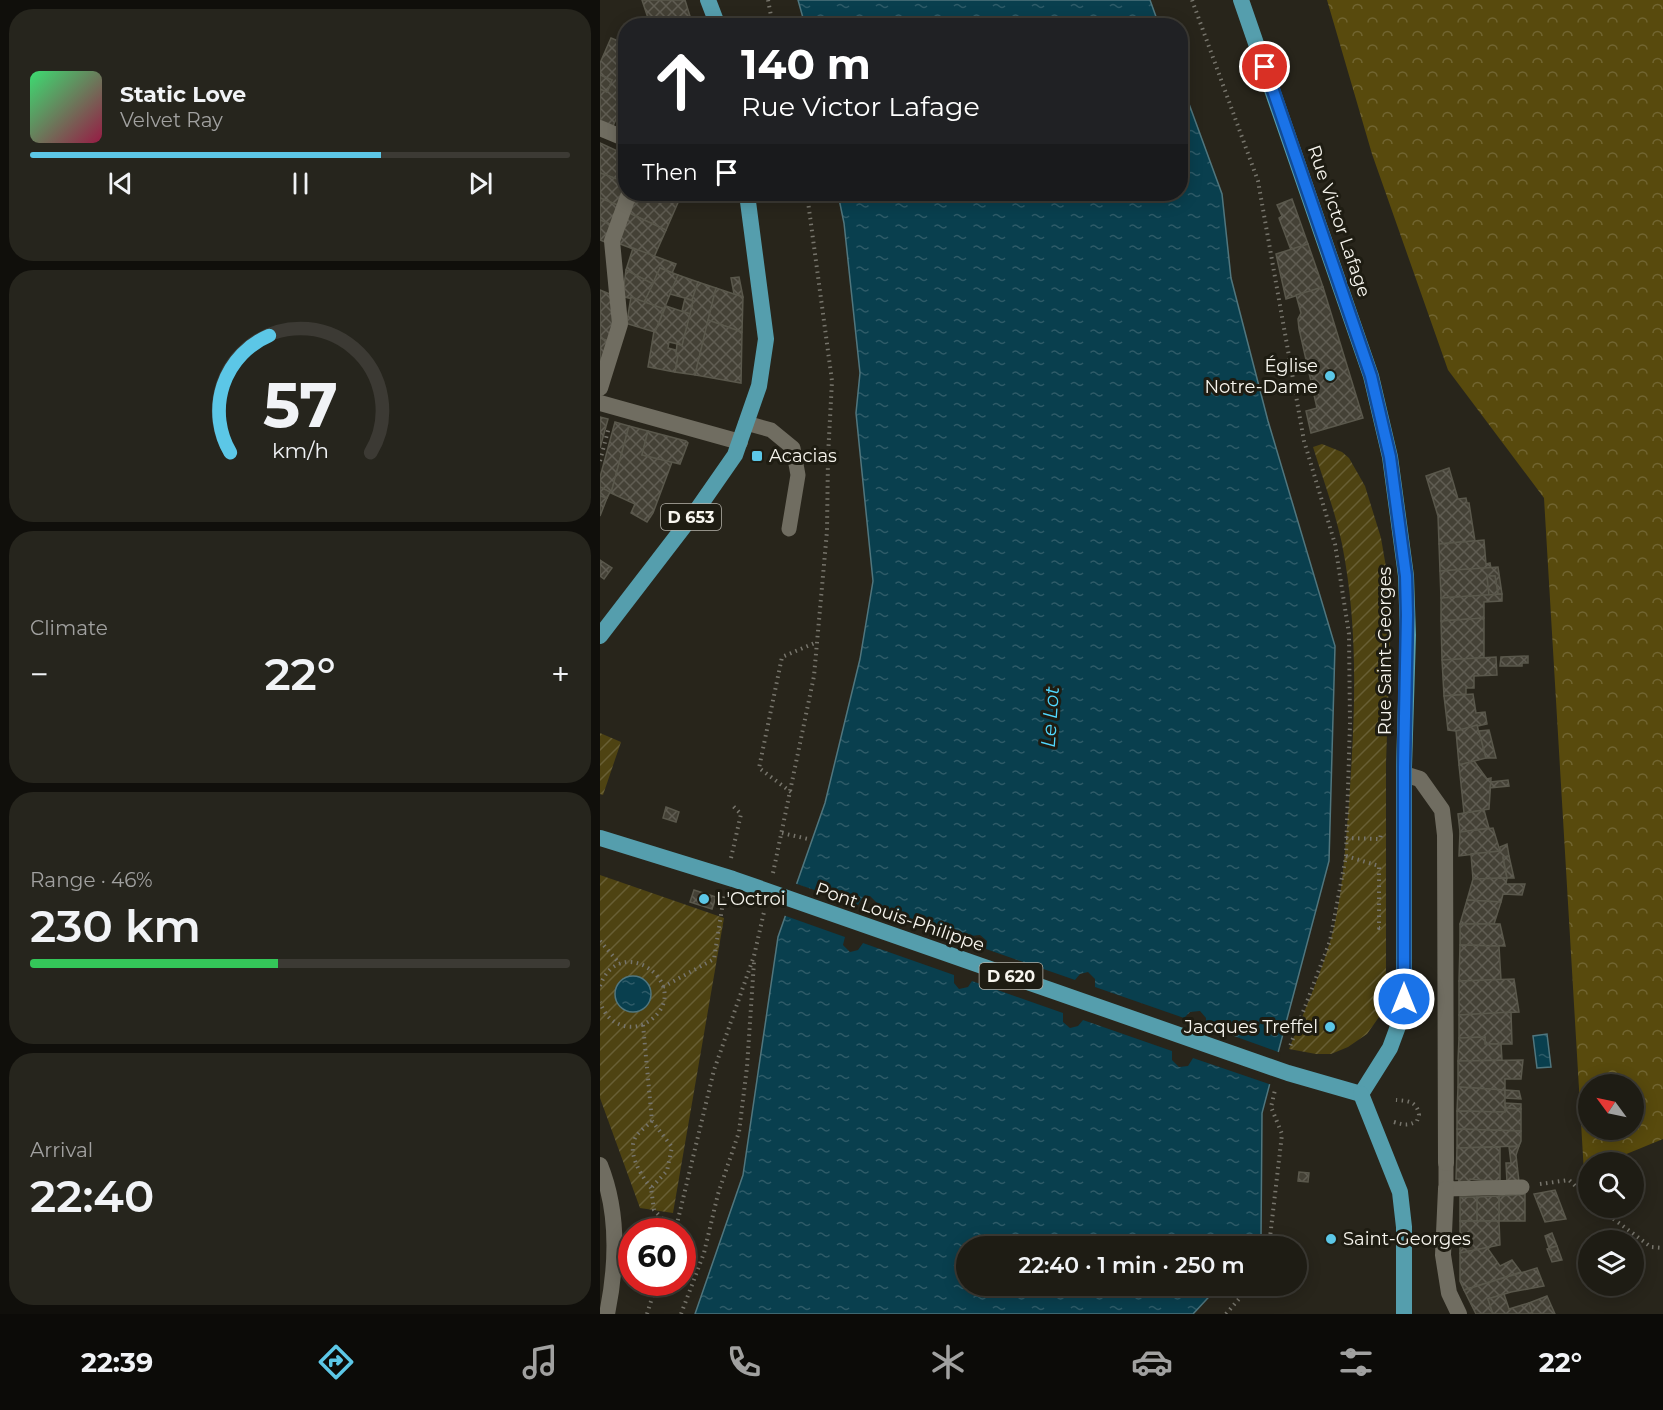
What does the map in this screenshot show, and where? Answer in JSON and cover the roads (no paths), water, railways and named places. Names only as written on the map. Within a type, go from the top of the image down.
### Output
[{"type":"main road","points":[[708,0],[715,18]]},
{"type":"main road","name":"Rue Victor Lafage","points":[[1241,0],[1371,376],[1390,457]]},
{"type":"main road","name":"D 653","points":[[600,636],[705,499],[735,455],[740,442],[759,386],[766,339],[748,201]]},
{"type":"main road","name":"Rue Saint-Georges","points":[[1361,1094],[1390,1048],[1400,1021],[1404,999],[1404,774],[1408,635],[1406,576],[1390,457]]},
{"type":"main road","name":"Pont Louis-Philippe","points":[[600,838],[729,878],[1288,1073],[1361,1094]]},
{"type":"main road","points":[[1361,1094],[1400,1192],[1404,1227],[1404,1314]]},
{"type":"street","points":[[600,128],[618,134]]},
{"type":"street","points":[[600,388],[620,324],[612,241],[626,201]]},
{"type":"street","points":[[608,405],[740,442]]},
{"type":"street","points":[[1404,774],[1420,779],[1442,810],[1445,835],[1446,1163]]},
{"type":"street","points":[[600,1165],[614,1226],[614,1280],[607,1314]]},
{"type":"street","points":[[1446,1189],[1443,1255],[1449,1293],[1459,1314]]},
{"type":"lane","points":[[746,423],[771,430],[793,448],[798,474],[789,529]]},
{"type":"lane","points":[[1446,1163],[1446,1189],[1522,1187]]},
{"type":"water","points":[[798,0],[1150,0],[1156,18],[803,18]]},
{"type":"water","name":"Le Lot","points":[[1188,101],[1222,194],[1231,278],[1268,421],[1335,646],[1329,861],[1262,1113],[1261,1236],[956,1236],[956,1296],[1210,1296],[1193,1314],[695,1314],[743,1175],[778,937],[825,803],[860,659],[873,581],[856,413],[860,373],[844,223],[839,201],[1188,201]]},
{"type":"water","points":[[633,976],[646,981],[651,994],[646,1007],[633,1012],[620,1007],[615,994],[620,981]]},
{"type":"water","points":[[1547,1034],[1551,1067],[1537,1068],[1533,1036]]},
{"type":"place","name":"Église Notre-Dame","points":[[1330,376]]},
{"type":"place","name":"Acacias","points":[[757,456]]},
{"type":"place","name":"L'Octroi","points":[[704,899]]},
{"type":"place","name":"Jacques Treffel","points":[[1330,1027]]},
{"type":"place","name":"Saint-Georges","points":[[1331,1239]]}]
